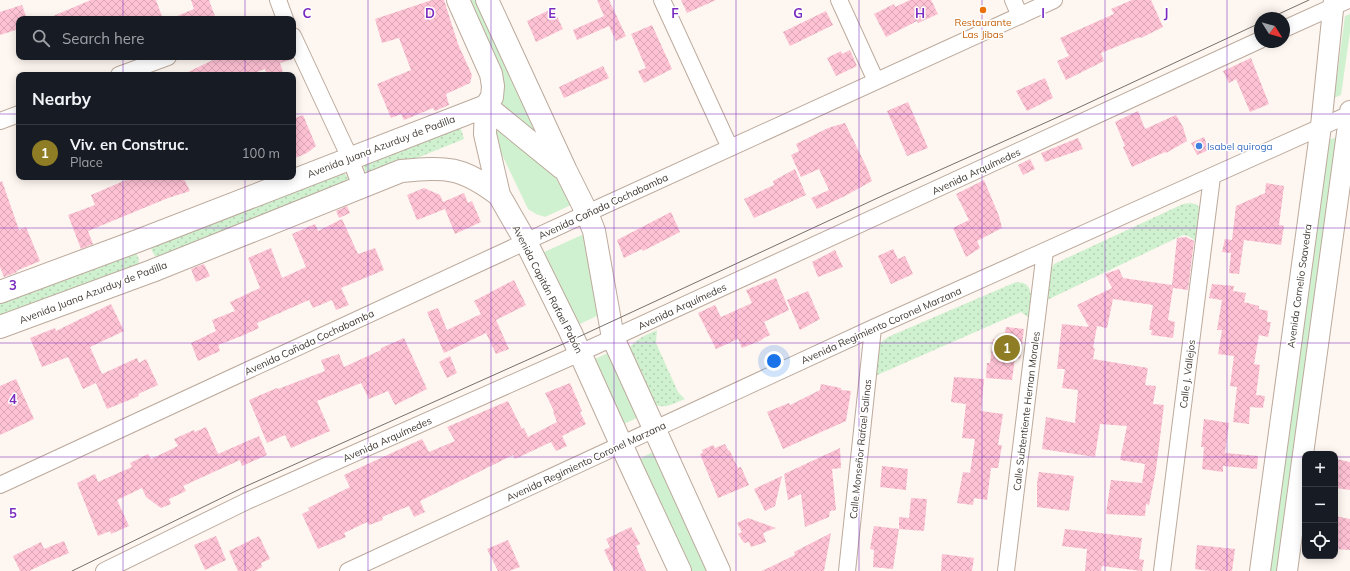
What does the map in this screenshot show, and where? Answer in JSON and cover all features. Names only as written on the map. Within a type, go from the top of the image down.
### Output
[{"type":"main road","name":"Avenida Capitán Rafael Pabón","points":[[458,0],[491,74],[493,86],[492,97],[486,106],[486,134],[499,195],[526,242],[580,353],[680,571]]},
{"type":"main road","points":[[487,0],[566,171],[588,213],[594,231],[613,338],[719,571]]},
{"type":"main road","name":"Avenida Juana Azurduy de Padilla","points":[[296,179],[486,106]]},
{"type":"main road","points":[[486,106],[566,171]]},
{"type":"main road","name":"Avenida Juana Azurduy de Padilla","points":[[0,327],[152,271],[401,172],[431,168],[450,169],[471,176],[499,195]]},
{"type":"main road","name":"Avenida Juana Azurduy de Padilla","points":[[0,292],[293,180]]},
{"type":"street","points":[[662,0],[730,148]]},
{"type":"street","points":[[839,0],[876,81]]},
{"type":"street","points":[[1013,0],[1020,16]]},
{"type":"street","name":"Avenida Cañada Cochabamba","points":[[0,485],[588,213],[1054,0]]},
{"type":"street","points":[[1290,26],[1339,2]]},
{"type":"street","name":"Avenida Cornelio Saavedra","points":[[1260,571],[1339,2]]},
{"type":"street","points":[[296,42],[350,158],[361,187]]},
{"type":"street","name":"Avenida Arquímedes","points":[[104,571],[247,502],[613,338],[1254,43]]},
{"type":"street","points":[[127,72],[160,60]]},
{"type":"street","points":[[1287,571],[1350,113]]},
{"type":"street","name":"Avenida Regimiento Coronel Marzana","points":[[348,571],[873,328],[1212,177],[1350,113]]},
{"type":"street","points":[[0,121],[16,115]]},
{"type":"street","name":"Calle J. Vallejos","points":[[1162,571],[1212,177]]},
{"type":"street","name":"Calle Subtentiente Hernan Morales","points":[[1006,571],[1045,251]]},
{"type":"street","name":"Calle Monseñor Rafael Salinas","points":[[847,571],[873,328]]},
{"type":"green space","points":[[466,0],[479,0],[543,141],[497,104]]},
{"type":"green space","points":[[1350,14],[1350,32],[1341,95],[1334,98],[1345,16]]},
{"type":"green space","points":[[460,126],[464,139],[402,164],[367,173],[365,170],[365,163]]},
{"type":"green space","points":[[496,128],[556,176],[571,205],[545,217],[528,209],[501,153],[493,147]]},
{"type":"green space","points":[[1337,137],[1278,571],[1270,571],[1328,140]]},
{"type":"green space","points":[[340,172],[344,173],[348,177],[347,182],[161,259],[156,256],[151,248],[154,244]]},
{"type":"green space","points":[[1183,204],[1196,204],[1201,209],[1197,244],[1188,236],[1183,235],[1047,300],[1051,269],[1054,264]]},
{"type":"green space","points":[[584,234],[601,314],[580,324],[542,253]]},
{"type":"green space","points":[[136,253],[139,260],[137,267],[0,318],[0,301]]},
{"type":"green space","points":[[1016,282],[1024,283],[1030,290],[1031,300],[1029,318],[1021,312],[875,376],[880,343],[888,337]]},
{"type":"green space","points":[[657,330],[656,343],[678,392],[685,399],[666,406],[658,406],[654,404],[629,349],[638,340]]},
{"type":"green space","points":[[610,352],[639,417],[624,424],[595,359]]},
{"type":"green space","points":[[655,451],[710,571],[691,571],[639,459]]},
{"type":"building","points":[[91,0],[156,0],[162,16],[53,16]]},
{"type":"building","points":[[191,0],[209,0],[215,16],[177,16],[194,9]]},
{"type":"building","points":[[432,0],[444,0],[458,44],[472,75],[470,83],[446,94],[449,105],[435,111],[433,108],[404,120],[401,114],[391,118],[377,84],[411,70],[399,38],[382,43],[375,19]]},
{"type":"building","points":[[597,0],[609,0],[626,36],[616,41],[609,26],[577,40],[573,30],[604,16]]},
{"type":"building","points":[[681,0],[716,0],[687,13]]},
{"type":"building","points":[[910,0],[931,0],[938,14],[918,23],[917,21],[886,37],[874,14],[894,4],[895,7]]},
{"type":"building","points":[[1132,0],[1151,0],[1163,27],[1141,38],[1140,37],[1101,53],[1104,61],[1066,80],[1057,61],[1069,56],[1060,38],[1114,14],[1111,9]]},
{"type":"building","points":[[22,5],[26,16],[16,16],[16,30],[0,35],[0,12]]},
{"type":"building","points":[[553,8],[563,29],[536,42],[527,21]]},
{"type":"building","points":[[826,11],[833,25],[790,46],[783,32]]},
{"type":"building","points":[[652,25],[672,69],[644,83],[638,71],[646,68],[631,34]]},
{"type":"building","points":[[850,50],[857,66],[836,76],[827,58],[841,51],[842,54]]},
{"type":"building","points":[[1251,58],[1269,104],[1250,112],[1236,79],[1229,83],[1223,71]]},
{"type":"building","points":[[213,60],[290,60],[280,63],[283,72],[266,72],[265,69],[257,72],[188,72]]},
{"type":"building","points":[[603,66],[609,78],[564,98],[559,87]]},
{"type":"building","points":[[1045,78],[1053,98],[1027,111],[1016,91]]},
{"type":"building","points":[[908,102],[928,148],[907,156],[887,111]]},
{"type":"building","points":[[1138,111],[1145,129],[1176,115],[1183,127],[1187,141],[1166,153],[1165,152],[1132,167],[1123,147],[1125,146],[1115,122]]},
{"type":"building","points":[[303,115],[316,146],[307,153],[296,158],[296,118]]},
{"type":"building","points":[[845,123],[872,181],[817,209],[811,198],[829,190],[819,169],[801,177],[791,155],[799,151],[796,144],[828,128]]},
{"type":"building","points":[[1204,137],[1209,150],[1197,155],[1191,143]]},
{"type":"building","points":[[1078,138],[1083,149],[1045,162],[1041,153]]},
{"type":"building","points":[[1030,159],[1035,169],[1023,175],[1018,165]]},
{"type":"building","points":[[795,169],[806,195],[754,218],[744,199],[774,185],[773,181]]},
{"type":"building","points":[[126,180],[184,180],[190,191],[168,198],[88,231],[93,244],[81,249],[68,215],[95,205],[91,195]]},
{"type":"building","points":[[984,180],[999,216],[1002,228],[977,241],[980,248],[966,257],[953,228],[969,220],[956,194]]},
{"type":"building","points":[[2,181],[19,230],[26,227],[40,261],[4,277],[0,267],[0,182]]},
{"type":"building","points":[[1266,183],[1284,186],[1279,225],[1284,226],[1281,245],[1244,240],[1239,274],[1229,273],[1231,253],[1222,252],[1225,239],[1232,240],[1236,206],[1265,193]]},
{"type":"building","points":[[424,188],[440,195],[443,202],[464,193],[468,203],[472,201],[481,222],[455,234],[445,209],[417,220],[407,195]]},
{"type":"building","points":[[347,206],[350,213],[339,218],[336,211]]},
{"type":"building","points":[[671,212],[680,232],[643,251],[642,249],[624,258],[617,240]]},
{"type":"building","points":[[342,219],[358,254],[375,248],[384,270],[341,288],[349,305],[336,310],[332,300],[313,308],[309,300],[257,323],[259,328],[218,345],[220,351],[198,361],[191,343],[216,331],[212,320],[235,311],[230,302],[260,288],[248,258],[271,248],[282,278],[306,267],[292,234],[315,224],[318,231]]},
{"type":"building","points":[[1186,237],[1194,241],[1188,290],[1173,288],[1168,320],[1175,322],[1173,338],[1151,335],[1152,330],[1149,330],[1153,305],[1113,299],[1107,328],[1097,326],[1093,348],[1095,348],[1093,359],[1148,368],[1145,385],[1156,386],[1153,404],[1164,405],[1156,470],[1149,505],[1146,504],[1145,516],[1106,514],[1111,480],[1142,483],[1145,464],[1120,460],[1127,426],[1100,424],[1095,457],[1042,449],[1046,417],[1075,423],[1078,390],[1062,388],[1065,369],[1057,369],[1062,324],[1089,327],[1077,305],[1112,288],[1105,274],[1119,269],[1123,278],[1172,285],[1177,238]]},
{"type":"building","points":[[893,249],[898,259],[905,256],[913,274],[891,284],[878,256]]},
{"type":"building","points":[[835,250],[843,267],[818,277],[812,262]]},
{"type":"building","points":[[204,264],[210,276],[196,282],[191,269]]},
{"type":"building","points":[[776,278],[789,310],[764,322],[770,335],[742,348],[738,339],[716,349],[698,313],[715,305],[721,317],[752,303],[746,290]]},
{"type":"building","points":[[514,280],[526,305],[496,320],[509,349],[496,354],[486,333],[444,353],[427,312],[438,308],[447,330],[481,314],[474,301]]},
{"type":"building","points":[[1212,284],[1234,286],[1233,291],[1246,293],[1244,302],[1259,306],[1259,309],[1268,311],[1267,322],[1271,322],[1268,337],[1259,335],[1254,364],[1260,365],[1256,395],[1265,396],[1263,408],[1250,407],[1249,424],[1233,422],[1237,387],[1230,386],[1234,356],[1218,354],[1222,330],[1217,330],[1222,300],[1209,298]]},
{"type":"building","points":[[808,291],[820,319],[800,330],[787,300]]},
{"type":"building","points":[[111,304],[124,331],[90,347],[102,374],[137,358],[139,363],[146,359],[158,385],[138,394],[139,396],[107,409],[96,383],[83,389],[68,357],[42,367],[30,338],[55,328],[56,331]]},
{"type":"building","points":[[1006,327],[1024,329],[1020,359],[1015,358],[1012,380],[986,378],[987,363],[990,363],[993,339],[1004,341]]},
{"type":"building","points":[[404,338],[427,389],[395,405],[388,391],[369,399],[361,383],[317,401],[330,431],[291,448],[285,435],[267,443],[249,400],[277,388],[278,389],[325,371],[321,360],[339,354],[344,367]]},
{"type":"building","points":[[450,356],[457,373],[447,378],[439,362]]},
{"type":"building","points":[[954,377],[984,379],[981,411],[1003,414],[998,445],[1002,445],[998,468],[991,468],[987,500],[974,498],[973,505],[957,503],[963,472],[970,473],[975,439],[962,438],[966,404],[951,402]]},
{"type":"building","points":[[16,379],[34,419],[0,435],[0,386]]},
{"type":"building","points":[[570,383],[582,411],[580,412],[586,424],[562,436],[567,446],[556,451],[551,442],[515,459],[513,455],[420,501],[425,512],[414,517],[409,506],[382,517],[383,520],[369,525],[367,522],[344,533],[346,537],[318,549],[302,514],[310,510],[308,508],[350,487],[344,475],[422,439],[429,452],[455,441],[447,427],[508,401],[522,429],[524,428],[528,437],[557,422],[553,412],[554,411],[545,393]]},
{"type":"building","points":[[821,384],[841,388],[841,390],[851,391],[846,421],[783,449],[767,412],[789,403],[790,405],[820,390]]},
{"type":"building","points":[[1204,419],[1229,423],[1225,453],[1258,456],[1257,469],[1223,466],[1223,472],[1202,469],[1204,447],[1201,447]]},
{"type":"building","points":[[206,427],[218,454],[259,436],[267,455],[242,466],[240,460],[183,486],[186,491],[169,499],[171,504],[161,508],[146,497],[142,488],[117,500],[129,526],[111,534],[110,531],[98,536],[77,483],[95,474],[98,482],[132,467],[130,463],[148,454],[151,459],[178,446],[174,439],[194,430],[195,432]]},
{"type":"building","points":[[725,444],[738,468],[741,467],[749,485],[718,498],[700,454],[703,453],[702,450],[713,445],[715,448]]},
{"type":"building","points":[[840,448],[841,468],[832,469],[836,510],[830,511],[829,517],[805,527],[801,494],[788,500],[784,474]]},
{"type":"building","points":[[1338,459],[1350,462],[1350,490],[1338,488]]},
{"type":"building","points":[[882,466],[908,469],[906,490],[880,487]]},
{"type":"building","points":[[1039,472],[1074,476],[1069,511],[1037,507],[1037,483]]},
{"type":"building","points":[[782,476],[775,506],[765,511],[754,489]]},
{"type":"building","points":[[911,498],[927,499],[924,531],[899,529],[899,517],[909,518]]},
{"type":"building","points":[[1338,517],[1350,519],[1350,550],[1338,549]]},
{"type":"building","points":[[748,518],[776,528],[763,533],[766,542],[751,547],[749,542],[744,543],[738,534],[742,532],[737,523]]},
{"type":"building","points":[[874,526],[899,529],[893,569],[873,567],[874,550],[870,549]]},
{"type":"building","points":[[631,527],[640,544],[636,546],[646,571],[614,571],[604,550],[610,547],[606,539]]},
{"type":"building","points":[[1065,529],[1142,538],[1139,559],[1144,560],[1142,571],[1102,566],[1101,571],[1085,571],[1087,549],[1062,546]]},
{"type":"building","points":[[831,533],[824,571],[762,571],[795,555],[794,552]]},
{"type":"building","points":[[216,536],[226,560],[205,570],[194,545]]},
{"type":"building","points":[[259,536],[270,559],[261,563],[262,567],[255,571],[238,571],[229,551]]},
{"type":"building","points":[[508,540],[520,567],[509,571],[498,571],[487,549]]},
{"type":"building","points":[[64,541],[69,553],[29,571],[20,571],[13,556],[41,542],[44,549]]},
{"type":"building","points":[[1197,545],[1235,549],[1232,571],[1209,571],[1195,569]]},
{"type":"building","points":[[942,554],[974,558],[972,571],[941,571]]},
{"type":"tram line","points":[[1283,12],[1309,0]]},
{"type":"tram line","points":[[72,571],[242,488],[574,339],[1254,26]]},
{"type":"place","name":"Restaurante Las Jibas","points":[[983,10]]},
{"type":"place","name":"Isabel quiroga","points":[[1199,146]]},
{"type":"place","name":"Viv. en Construc.","points":[[1007,348]]}]
